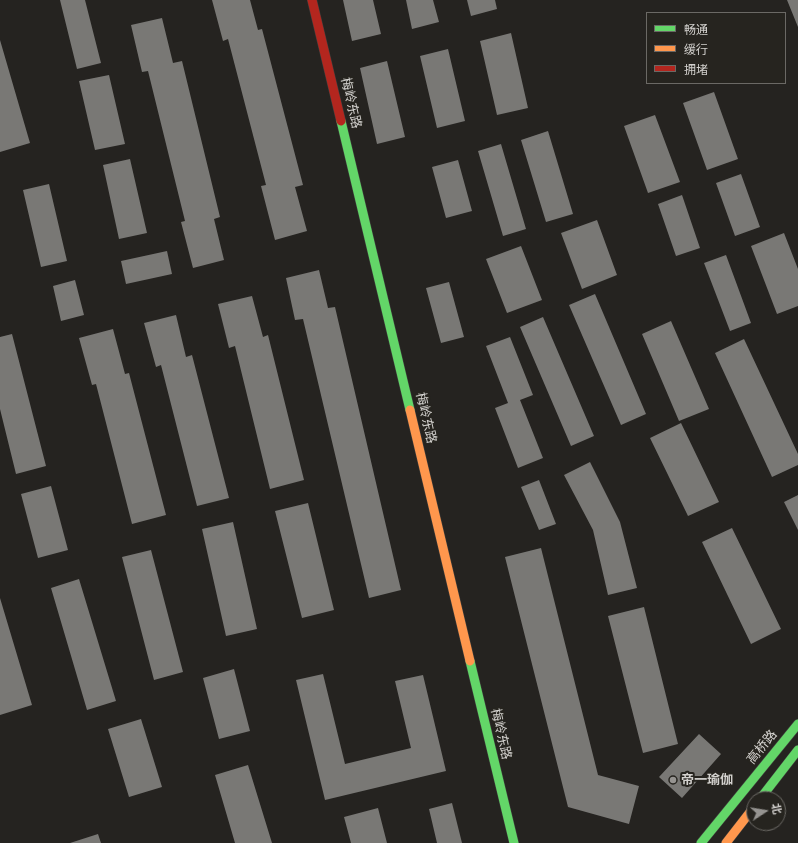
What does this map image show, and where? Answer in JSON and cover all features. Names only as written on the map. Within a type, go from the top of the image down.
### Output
[{"type":"street","name":"梅岭东路","points":[[312,0],[514,843]]},
{"type":"street","name":"高桥路","points":[[701,843],[798,724]]},
{"type":"street","points":[[766,791],[798,750]]},
{"type":"street","points":[[726,843],[746,817]]},
{"type":"building","points":[[60,0],[85,0],[101,63],[77,69]]},
{"type":"building","points":[[212,0],[250,0],[258,30],[262,29],[303,185],[295,187],[307,231],[275,240],[261,186],[266,185],[228,39],[223,41]]},
{"type":"building","points":[[343,0],[373,0],[381,34],[352,41]]},
{"type":"building","points":[[406,0],[433,0],[439,22],[412,29]]},
{"type":"building","points":[[467,0],[495,0],[497,9],[471,16]]},
{"type":"building","points":[[787,0],[798,0],[798,27]]},
{"type":"building","points":[[162,18],[173,63],[182,61],[220,217],[214,219],[224,260],[193,268],[181,222],[185,221],[148,71],[142,72],[131,25]]},
{"type":"building","points":[[511,33],[528,108],[497,115],[480,41]]},
{"type":"building","points":[[0,40],[30,143],[0,152]]},
{"type":"building","points":[[448,49],[465,121],[437,128],[420,56]]},
{"type":"building","points":[[387,61],[405,137],[377,144],[360,68]]},
{"type":"building","points":[[109,75],[125,144],[95,150],[79,81]]},
{"type":"building","points":[[714,92],[738,159],[707,170],[683,103]]},
{"type":"building","points":[[655,115],[680,182],[648,193],[624,126]]},
{"type":"building","points":[[548,131],[573,214],[546,222],[521,140]]},
{"type":"building","points":[[501,144],[526,229],[503,236],[478,151]]},
{"type":"building","points":[[130,159],[147,233],[119,239],[103,165]]},
{"type":"building","points":[[458,160],[472,211],[446,218],[432,167]]},
{"type":"building","points":[[741,174],[760,227],[735,236],[716,183]]},
{"type":"building","points":[[49,184],[67,261],[41,267],[23,190]]},
{"type":"building","points":[[682,195],[700,248],[676,256],[658,204]]},
{"type":"building","points":[[597,220],[617,275],[582,289],[561,233]]},
{"type":"building","points":[[784,233],[798,269],[798,306],[777,314],[751,246]]},
{"type":"building","points":[[521,246],[542,300],[507,313],[486,259]]},
{"type":"building","points":[[167,251],[172,274],[126,284],[121,261]]},
{"type":"building","points":[[726,255],[751,323],[730,331],[704,263]]},
{"type":"building","points":[[319,270],[328,308],[335,307],[401,590],[369,598],[303,319],[295,320],[286,278]]},
{"type":"building","points":[[75,280],[84,315],[61,321],[53,286]]},
{"type":"building","points":[[449,282],[464,337],[441,343],[426,288]]},
{"type":"building","points":[[595,294],[646,414],[621,425],[569,305]]},
{"type":"building","points":[[252,296],[263,337],[268,335],[304,480],[270,489],[235,346],[229,348],[218,304]]},
{"type":"building","points":[[176,315],[186,357],[192,355],[229,498],[197,506],[161,365],[156,367],[144,323]]},
{"type":"building","points":[[543,317],[594,436],[571,446],[520,327]]},
{"type":"building","points":[[671,321],[709,409],[679,421],[642,334]]},
{"type":"building","points":[[113,329],[125,374],[129,373],[166,515],[132,524],[96,384],[92,385],[79,338]]},
{"type":"building","points":[[12,334],[46,466],[16,474],[0,409],[0,337]]},
{"type":"building","points":[[510,337],[533,395],[520,400],[543,458],[518,468],[495,408],[508,403],[486,346]]},
{"type":"building","points":[[744,339],[798,454],[798,465],[772,477],[715,353]]},
{"type":"building","points":[[681,423],[719,502],[688,516],[650,438]]},
{"type":"building","points":[[590,462],[620,522],[637,588],[608,595],[593,530],[564,475]]},
{"type":"building","points":[[539,480],[556,524],[539,530],[521,487]]},
{"type":"building","points":[[51,486],[68,550],[38,558],[21,494]]},
{"type":"building","points":[[798,495],[798,530],[784,502]]},
{"type":"building","points":[[308,503],[334,610],[302,618],[275,511]]},
{"type":"building","points":[[233,522],[257,629],[226,636],[202,529]]},
{"type":"building","points":[[732,528],[781,629],[751,644],[702,542]]},
{"type":"building","points":[[541,548],[598,775],[639,786],[629,824],[568,807],[505,557]]},
{"type":"building","points":[[151,550],[183,672],[154,680],[122,557]]},
{"type":"building","points":[[79,579],[116,701],[87,710],[51,588]]},
{"type":"building","points":[[0,598],[32,705],[0,715]]},
{"type":"building","points":[[644,607],[678,744],[643,753],[608,616]]},
{"type":"building","points":[[234,669],[250,731],[219,739],[203,678]]},
{"type":"building","points":[[323,674],[345,764],[411,748],[395,681],[423,675],[446,771],[325,800],[296,680]]},
{"type":"building","points":[[141,719],[162,787],[129,797],[108,729]]},
{"type":"building","points":[[699,734],[721,754],[682,798],[659,777]]},
{"type":"building","points":[[248,765],[272,843],[235,843],[215,775]]},
{"type":"building","points":[[452,803],[462,843],[437,843],[429,809]]},
{"type":"building","points":[[378,808],[387,843],[351,843],[344,817]]},
{"type":"building","points":[[98,834],[101,843],[70,843]]},
{"type":"traffic: fast","points":[[341,121],[410,410]]},
{"type":"traffic: fast","points":[[470,661],[514,843]]},
{"type":"traffic: fast","points":[[701,843],[798,724]]},
{"type":"traffic: fast","points":[[766,791],[798,750]]},
{"type":"traffic: slow","points":[[410,410],[470,661]]},
{"type":"traffic: slow","points":[[726,843],[746,817]]},
{"type":"traffic: jam","points":[[312,0],[341,121]]},
{"type":"place","name":"帝一瑜伽","points":[[673,780]]}]
